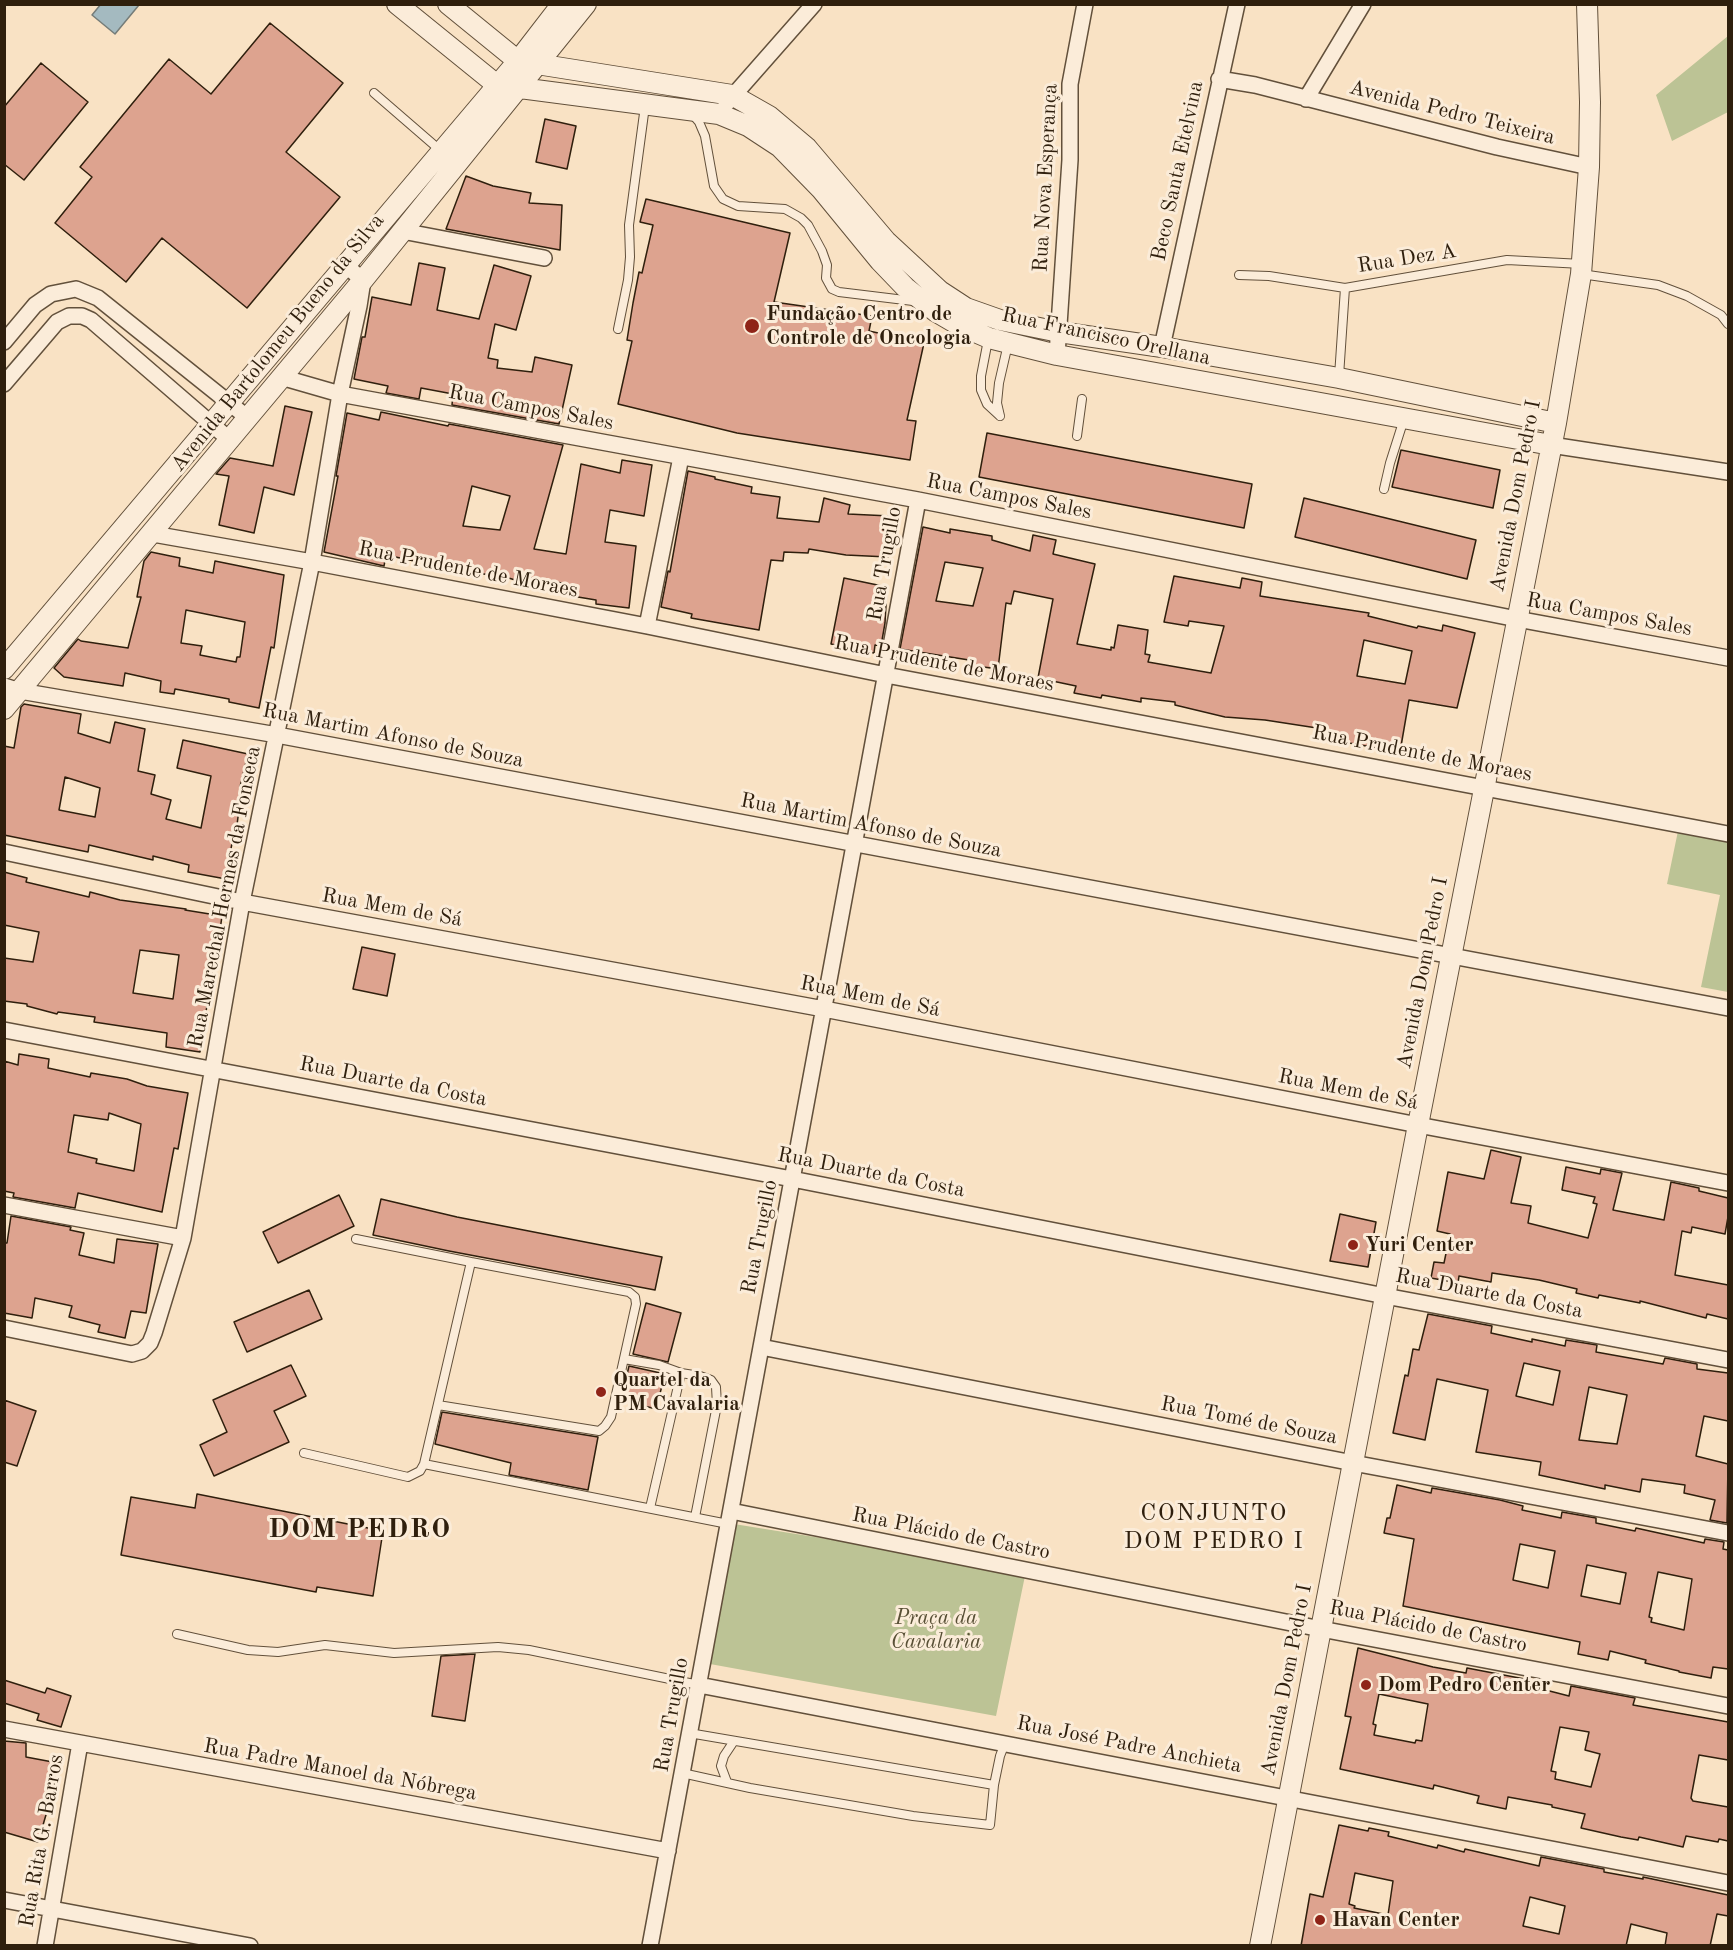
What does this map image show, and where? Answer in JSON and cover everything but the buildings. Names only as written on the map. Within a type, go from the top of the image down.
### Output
[{"type":"street","points":[[397,4],[497,85]]},
{"type":"street","points":[[448,4],[518,61]]},
{"type":"street","name":"Avenida Bartolomeu Bueno da Silva","points":[[4,669],[518,61],[562,4]]},
{"type":"street","name":"Avenida Bartolomeu Bueno da Silva","points":[[4,709],[12,688],[153,534],[363,280],[586,4]]},
{"type":"street","points":[[719,114],[732,95],[814,4]]},
{"type":"street","name":"Rua Nova Esperança","points":[[1057,355],[1070,160],[1070,84],[1085,4]]},
{"type":"street","name":"Beco Santa Etelvina","points":[[1162,347],[1237,4]]},
{"type":"street","points":[[1306,99],[1363,4]]},
{"type":"street","name":"Avenida Dom Pedro I","points":[[1260,1946],[1556,423],[1581,269],[1589,166],[1587,4]]},
{"type":"street","name":"Rua Francisco Orellana","points":[[518,61],[732,95],[769,116],[807,148],[886,241],[940,291],[962,316],[989,338],[1057,355],[1551,445]]},
{"type":"street","name":"Avenida Pedro Teixeira","points":[[1219,79],[1255,85],[1497,147],[1589,166]]},
{"type":"street","name":"Rua Francisco Orellana","points":[[497,85],[719,114],[748,126],[780,147],[821,189],[880,261],[905,287],[924,302],[962,316],[1000,320],[1059,332],[1162,347],[1339,378],[1556,423]]},
{"type":"street","points":[[402,231],[544,258]]},
{"type":"street","points":[[345,265],[363,280]]},
{"type":"street","name":"Rua Marechal Hermes da Fonseca","points":[[4,1328],[132,1354],[142,1351],[150,1343],[154,1333],[183,1238],[242,902],[312,562],[340,394],[363,280]]},
{"type":"street","points":[[4,342],[35,305],[51,294],[76,289],[98,298],[248,418]]},
{"type":"street","points":[[35,305],[57,322]]},
{"type":"street","points":[[4,384],[57,322],[69,316],[82,316],[91,320],[230,440]]},
{"type":"street","name":"Rua Campos Sales","points":[[281,378],[340,394],[918,500],[1517,619],[1728,658]]},
{"type":"street","points":[[1551,445],[1728,472]]},
{"type":"street","points":[[647,626],[681,458]]},
{"type":"street","name":"Rua Trugillo","points":[[650,1946],[918,500]]},
{"type":"street","name":"Rua Prudente de Moraes","points":[[153,534],[312,562],[647,626],[886,675],[1728,834]]},
{"type":"street","name":"Rua Martim Afonso de Souza","points":[[12,688],[277,735],[1728,1008]]},
{"type":"street","name":"Rua Mem de Sá","points":[[4,852],[242,902],[824,1009],[1728,1183]]},
{"type":"street","name":"Rua Duarte da Costa","points":[[4,1030],[792,1179],[1385,1296],[1728,1360]]},
{"type":"street","points":[[4,1205],[183,1238]]},
{"type":"street","name":"Rua Tomé de Souza","points":[[761,1347],[1353,1463],[1728,1533]]},
{"type":"street","name":"Rua Plácido de Castro","points":[[729,1517],[1728,1706]]},
{"type":"street","name":"Rua José Padre Anchieta","points":[[699,1684],[1728,1882]]},
{"type":"street","name":"Rua Padre Manoel da Nóbrega","points":[[4,1729],[668,1851]]},
{"type":"street","name":"Rua Rita G. Barros","points":[[45,1946],[80,1743]]},
{"type":"street","points":[[4,1900],[250,1946]]},
{"type":"lane","points":[[374,93],[441,151]]},
{"type":"lane","points":[[618,329],[628,280],[629,225],[645,104]]},
{"type":"lane","points":[[688,110],[699,122],[705,136],[717,193],[730,204],[785,209],[801,218],[808,225],[825,257],[827,284],[832,289],[839,292],[924,302]]},
{"type":"lane","name":"Rua Dez A","points":[[1239,275],[1269,276],[1345,288],[1507,260],[1581,269],[1658,285],[1687,296],[1721,315],[1728,324]]},
{"type":"lane","points":[[1339,378],[1345,288]]},
{"type":"lane","points":[[989,338],[981,376],[981,390],[987,404],[1000,417],[997,403],[999,383],[1008,344]]},
{"type":"lane","points":[[1077,436],[1082,399]]},
{"type":"lane","points":[[1384,489],[1404,419]]},
{"type":"lane","points":[[356,1239],[630,1292],[635,1297],[636,1304],[611,1417],[599,1431],[438,1405]]},
{"type":"lane","points":[[304,1453],[408,1477],[420,1471],[424,1464],[471,1262]]},
{"type":"lane","points":[[624,1359],[660,1365],[681,1373],[700,1376],[711,1380],[717,1387],[717,1405],[695,1517]]},
{"type":"lane","points":[[650,1508],[681,1373]]},
{"type":"lane","points":[[424,1464],[695,1517],[729,1517]]},
{"type":"lane","points":[[177,1634],[248,1650],[278,1652],[325,1645],[394,1653],[498,1647],[529,1650],[699,1684]]},
{"type":"lane","points":[[689,1733],[994,1785]]},
{"type":"lane","points":[[727,1782],[721,1766],[724,1756],[734,1741]]},
{"type":"lane","points":[[682,1773],[750,1788],[913,1816],[990,1825],[994,1785],[1005,1743]]},
{"type":"green space","points":[[1728,36],[1728,112],[1672,141],[1656,95]]},
{"type":"green space","points":[[1678,831],[1728,840],[1728,992],[1701,987],[1720,895],[1667,884]]},
{"type":"green space","name":"Praça da Cavalaria","points":[[734,1524],[1026,1571],[996,1716],[710,1664]]},
{"type":"water","points":[[101,4],[139,5],[115,34],[92,15]]},
{"type":"place","name":"Fundação Centro de Controle de Oncologia","points":[[752,326]]},
{"type":"place","name":"Yuri Center","points":[[1353,1245]]},
{"type":"place","name":"Quartel da PM Cavalaria","points":[[601,1392]]},
{"type":"place","name":"Dom Pedro Center","points":[[1366,1685]]},
{"type":"place","name":"Havan Center","points":[[1320,1920]]},
{"type":"district","name":"CONJUNTO DOM PEDRO I","points":[[1214,1528]]},
{"type":"district","name":"DOM PEDRO","points":[[360,1530]]}]
